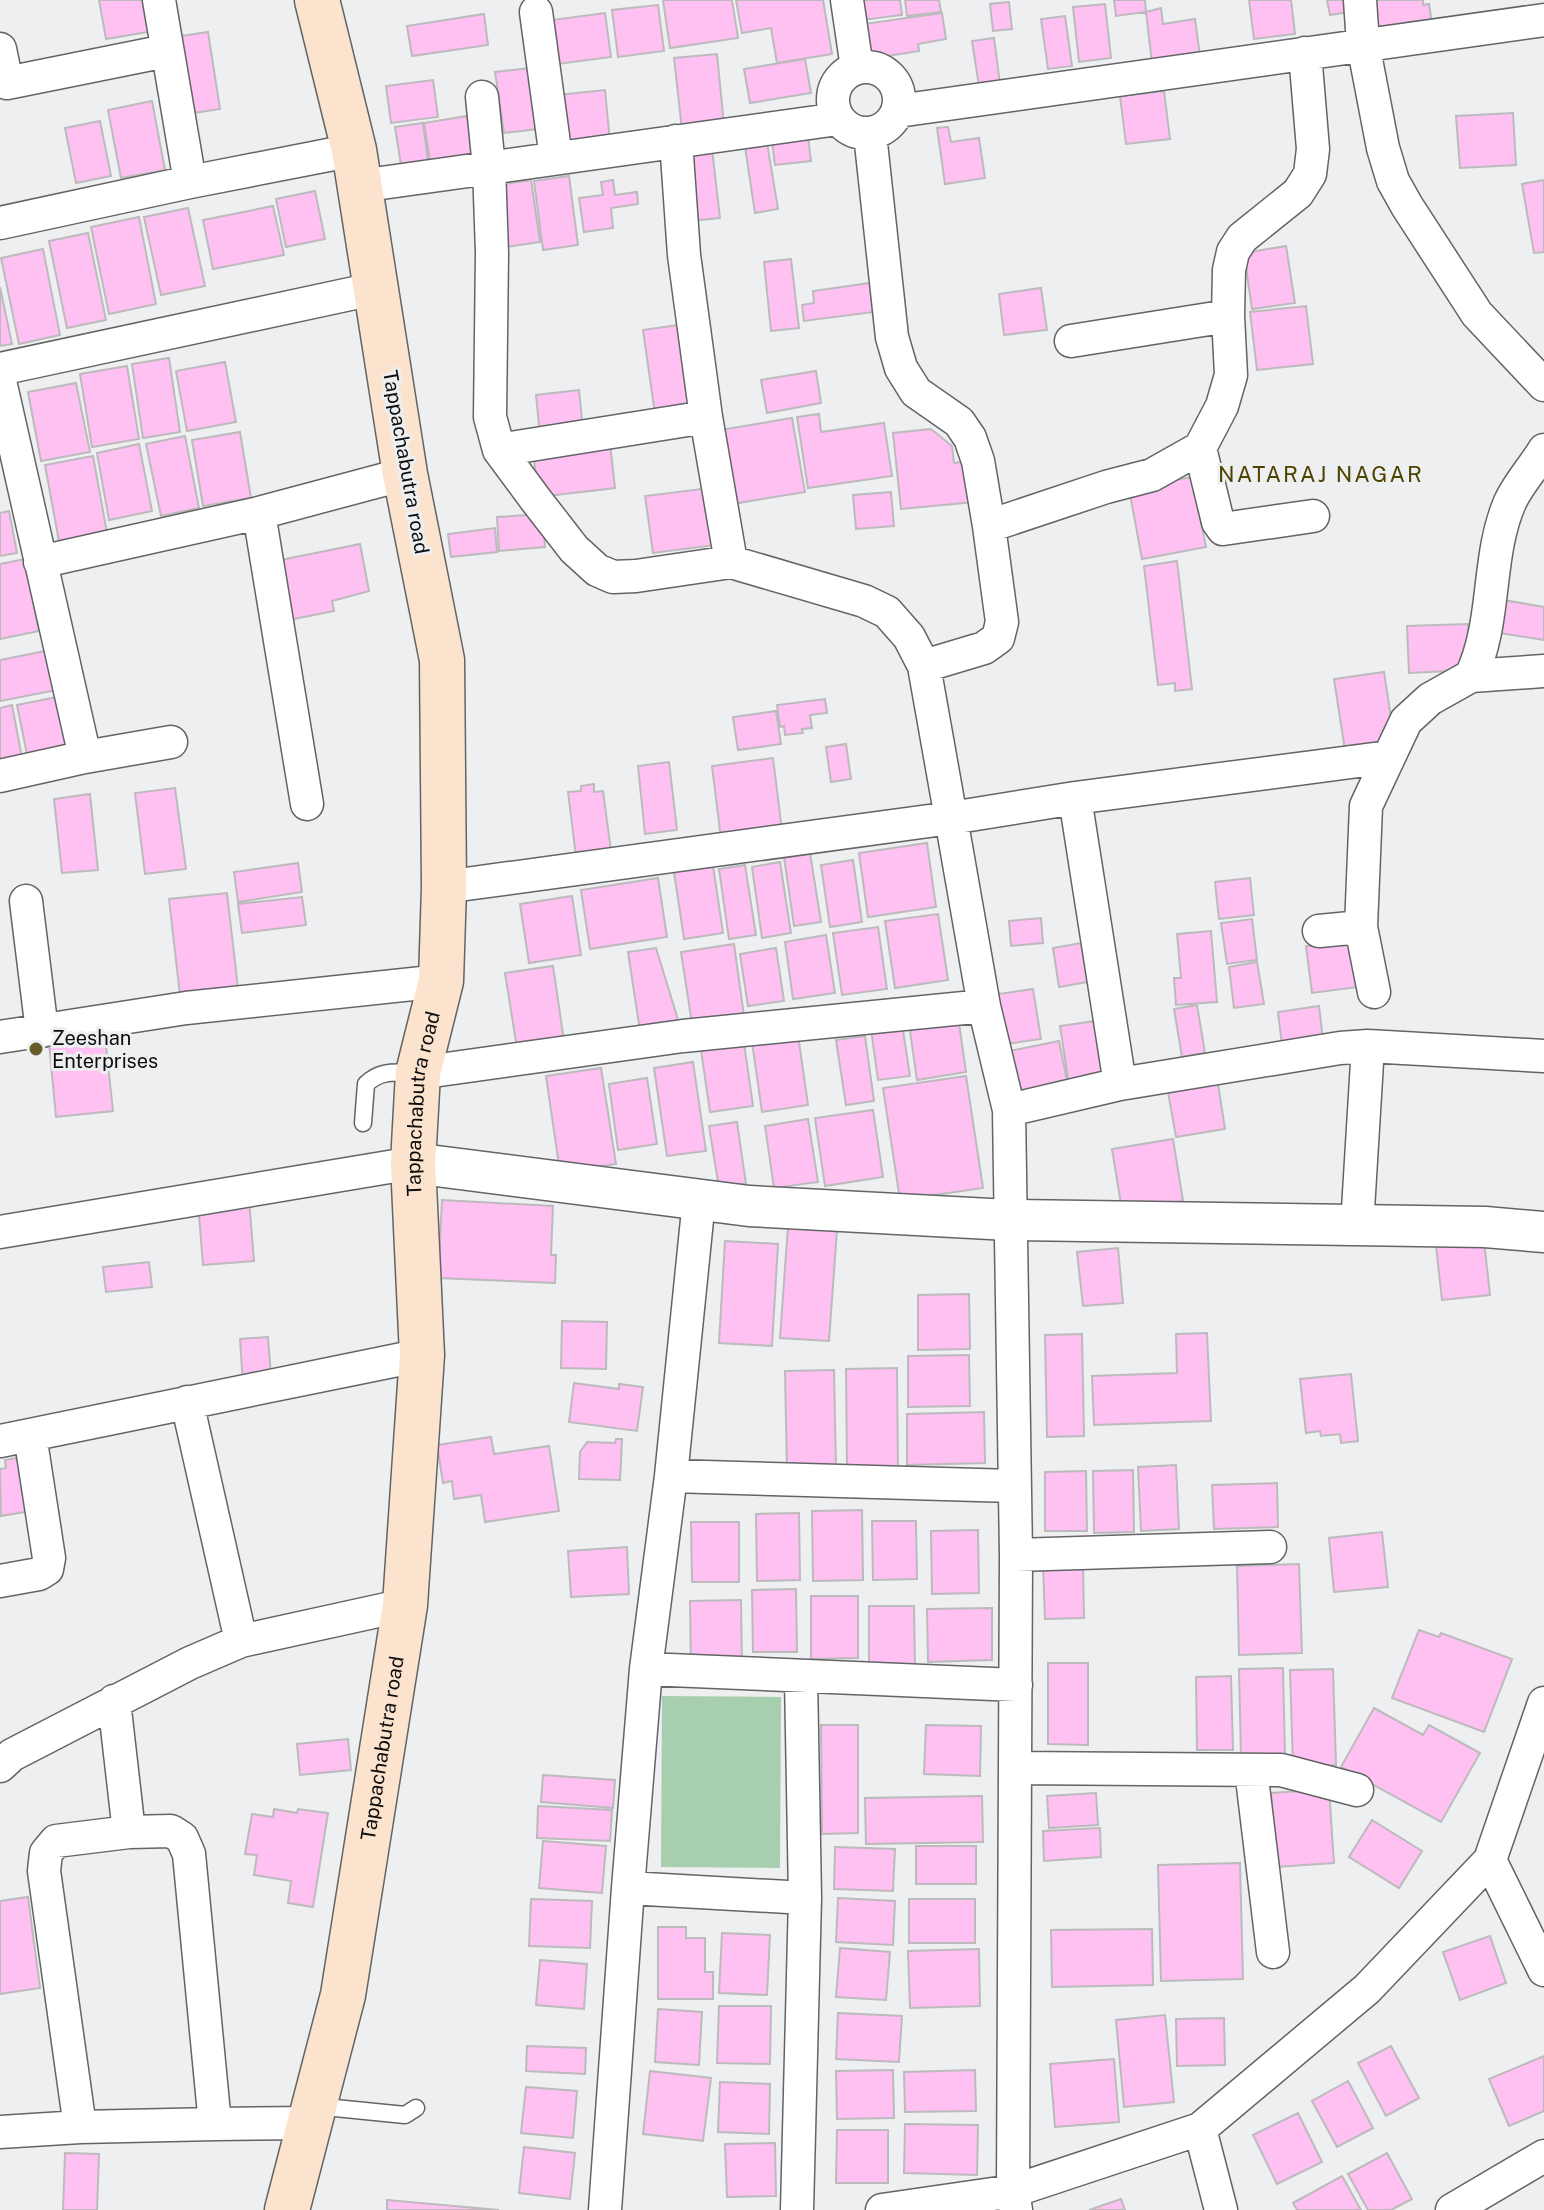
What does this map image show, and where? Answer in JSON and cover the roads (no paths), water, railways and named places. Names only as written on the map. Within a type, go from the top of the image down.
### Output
[{"type":"main road","name":"Tappachabutra road","points":[[287,2210],[343,1995],[405,1605],[422,1355],[413,1163],[418,1073],[441,981],[444,887],[442,660],[405,474],[357,168],[317,0]]},
{"type":"street","points":[[159,0],[190,182]]},
{"type":"street","points":[[847,0],[857,68]]},
{"type":"street","points":[[1360,0],[1363,44],[1383,148],[1393,181],[1477,314],[1544,385]]},
{"type":"street","points":[[536,12],[556,158]]},
{"type":"street","points":[[898,111],[1544,20]]},
{"type":"street","points":[[0,49],[3,84],[166,51]]},
{"type":"street","points":[[989,526],[1152,475],[1200,448],[1222,406],[1231,375],[1229,270],[1238,245],[1242,238],[1298,193],[1310,174],[1313,149],[1305,53]]},
{"type":"street","points":[[857,68],[875,68],[891,77],[899,93],[898,111],[888,126],[870,134],[852,131],[838,119],[832,99],[835,89],[848,72],[857,68]]},
{"type":"street","points":[[482,97],[489,167],[492,253],[490,417],[499,450],[574,549],[597,570],[613,577],[731,562],[864,601],[887,612],[909,637],[924,666],[984,1006],[1009,1110],[1017,1768],[1014,2200]]},
{"type":"street","points":[[0,223],[190,182],[357,168],[489,167],[838,119]]},
{"type":"street","points":[[870,134],[892,337],[901,368],[916,392],[959,422],[970,438],[978,461],[1002,622],[998,638],[984,648],[924,666]]},
{"type":"street","points":[[676,141],[684,255],[706,417],[731,562]]},
{"type":"street","points":[[0,369],[378,288]]},
{"type":"street","points":[[1071,341],[1228,316]]},
{"type":"street","points":[[0,381],[85,757]]},
{"type":"street","points":[[499,450],[706,417]]},
{"type":"street","points":[[1200,448],[1218,522],[1223,529],[1313,516]]},
{"type":"street","points":[[1471,676],[1480,656],[1500,535],[1511,500],[1544,450]]},
{"type":"street","points":[[40,562],[259,513],[405,474]]},
{"type":"street","points":[[259,513],[307,804]]},
{"type":"street","points":[[1374,992],[1361,927],[1366,806],[1406,721],[1430,699],[1471,676],[1544,671]]},
{"type":"street","points":[[0,776],[171,742]]},
{"type":"street","points":[[444,887],[1389,757]]},
{"type":"street","points":[[1075,798],[1120,1084]]},
{"type":"street","points":[[26,901],[42,1031]]},
{"type":"street","points":[[1319,931],[1361,927]]},
{"type":"street","points":[[0,1037],[186,1008],[441,981]]},
{"type":"street","points":[[418,1073],[683,1036],[984,1006]]},
{"type":"street","points":[[1357,1226],[1368,1046]]},
{"type":"street","points":[[1009,1110],[1120,1084],[1368,1046],[1544,1056]]},
{"type":"street","points":[[0,1232],[413,1163],[749,1206],[1009,1220],[1485,1227],[1544,1232]]},
{"type":"street","points":[[605,2210],[646,1669],[671,1476],[699,1200]]},
{"type":"street","points":[[0,1581],[39,1574],[47,1569],[49,1558],[15,1438],[422,1355]]},
{"type":"street","points":[[187,1402],[241,1641]]},
{"type":"street","points":[[671,1476],[1013,1486]]},
{"type":"street","points":[[1016,1555],[1270,1547]]},
{"type":"street","points":[[0,1766],[12,1755],[114,1701],[241,1641],[405,1605]]},
{"type":"street","points":[[646,1669],[1016,1685]]},
{"type":"street","points":[[797,2210],[805,1898],[801,1677]]},
{"type":"street","points":[[114,1701],[129,1832]]},
{"type":"street","points":[[882,2210],[1014,2200],[1200,2129],[1367,1989],[1490,1860],[1544,1703]]},
{"type":"street","points":[[1017,1768],[1281,1770],[1357,1790]]},
{"type":"street","points":[[1251,1770],[1273,1952]]},
{"type":"street","points":[[80,2127],[44,1871],[46,1853],[56,1841],[129,1832],[171,1831],[182,1838],[189,1854],[215,2124]]},
{"type":"street","points":[[1490,1860],[1544,1970]]},
{"type":"street","points":[[628,1888],[805,1898]]},
{"type":"street","points":[[0,2132],[215,2124],[312,2114]]},
{"type":"street","points":[[1200,2129],[1221,2210]]},
{"type":"street","points":[[1452,2210],[1544,2156]]},
{"type":"lane","points":[[363,1123],[366,1084],[376,1075],[388,1071],[418,1073]]},
{"type":"lane","points":[[312,2114],[405,2115],[416,2108]]},
{"type":"place","name":"Zeeshan Enterprises","points":[[36,1049]]},
{"type":"district","name":"NATARAJ NAGAR","points":[[1321,474]]}]
